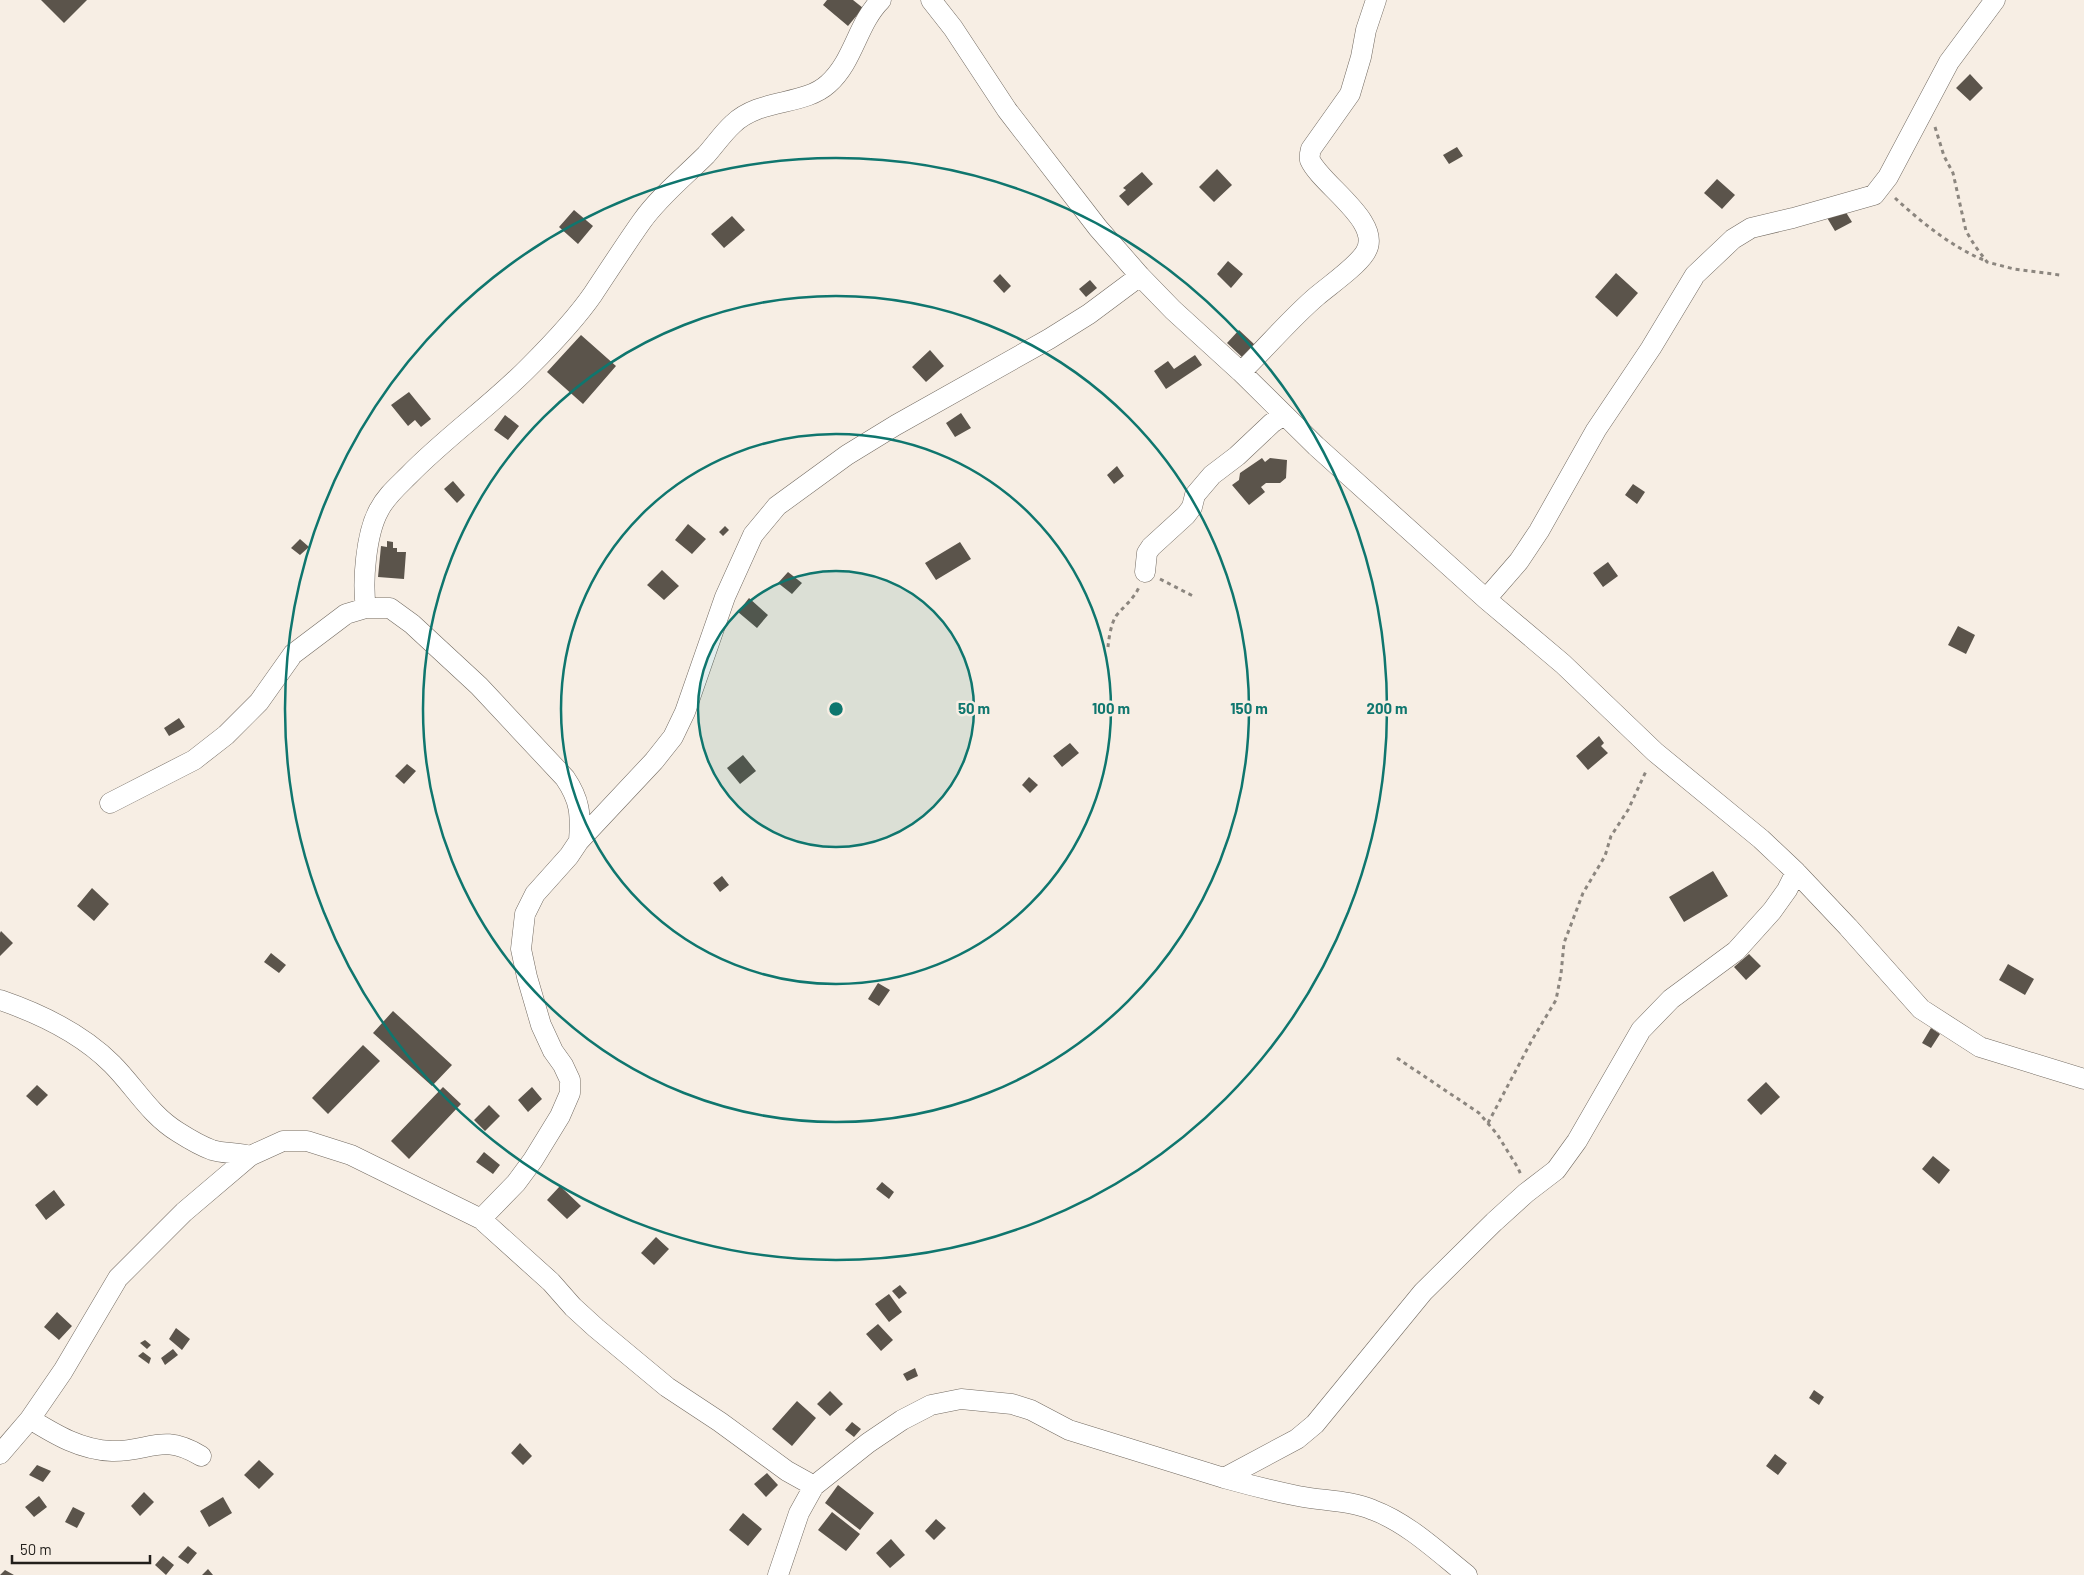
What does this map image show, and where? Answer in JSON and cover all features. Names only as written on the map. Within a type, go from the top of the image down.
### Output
[{"type":"street","points":[[366,608],[363,589],[368,552],[373,525],[384,500],[423,461],[529,368],[592,294],[643,220],[663,196],[705,156],[734,124],[750,110],[798,99],[826,86],[842,70],[862,28],[881,0]]},
{"type":"street","points":[[931,0],[953,28],[1007,110],[1098,228],[1172,310],[1241,372],[1284,415],[1486,599],[1563,664],[1655,752],[1724,807],[1796,872],[1921,1008],[1980,1047],[2084,1079]]},
{"type":"street","points":[[1241,372],[1315,298],[1365,254],[1370,244],[1368,234],[1357,215],[1315,168],[1309,156],[1311,149],[1350,94],[1361,57],[1366,30],[1376,0]]},
{"type":"street","points":[[1486,599],[1519,562],[1539,531],[1596,430],[1651,348],[1695,275],[1733,239],[1751,228],[1874,195],[1884,183],[1949,62],[1995,0]]},
{"type":"street","points":[[481,1220],[516,1184],[533,1160],[560,1116],[570,1093],[570,1080],[541,1025],[527,976],[521,949],[526,914],[535,894],[673,737],[685,712],[725,596],[738,564],[753,535],[777,506],[847,454],[1049,339],[1089,314],[1140,276]]},
{"type":"street","points":[[1145,572],[1147,553],[1151,546],[1186,516],[1192,507],[1195,495],[1212,475],[1237,456],[1272,423],[1284,415]]},
{"type":"street","points":[[110,804],[194,760],[226,736],[259,702],[293,654],[346,614],[366,608],[390,608],[412,624],[479,686],[565,778],[576,794],[580,809],[580,841]]},
{"type":"street","points":[[1224,1478],[1296,1439],[1315,1424],[1423,1292],[1526,1193],[1556,1170],[1577,1140],[1641,1030],[1671,999],[1736,951],[1788,890],[1796,872]]},
{"type":"street","points":[[0,1000],[29,1010],[88,1043],[112,1065],[158,1118],[177,1132],[213,1151],[243,1153],[250,1156]]},
{"type":"street","points":[[0,1454],[30,1419],[63,1371],[118,1278],[184,1212],[250,1156],[283,1141],[307,1141],[351,1156],[481,1220],[551,1282],[573,1307],[596,1328],[667,1387],[720,1422],[787,1471],[814,1486]]},
{"type":"street","points":[[213,1151],[223,1169],[222,1180]]},
{"type":"street","points":[[778,1575],[799,1513],[814,1486],[868,1442],[902,1420],[931,1405],[961,1399],[1012,1404],[1031,1410],[1069,1430],[1224,1478],[1260,1488],[1348,1503],[1374,1510],[1401,1525],[1467,1575]]},
{"type":"street","points":[[30,1419],[62,1438],[94,1449],[113,1451],[168,1444],[187,1447],[201,1456]]},
{"type":"path","points":[[1926,102],[1944,156],[1953,173],[1966,230],[1974,246],[1987,262]]},
{"type":"path","points":[[1884,183],[1891,195],[1929,226],[1976,257],[2014,269],[2060,275]]},
{"type":"path","points":[[1108,647],[1109,637],[1116,616],[1136,594],[1145,572],[1193,596]]},
{"type":"path","points":[[1488,1124],[1532,1040],[1556,1000],[1564,943],[1583,893],[1605,856],[1611,836],[1628,810],[1655,752]]},
{"type":"path","points":[[1397,1058],[1479,1113],[1497,1134],[1518,1168],[1526,1193]]},
{"type":"building","points":[[41,0],[87,0],[64,23]]},
{"type":"building","points":[[827,0],[853,0],[863,8],[848,26],[823,5]]},
{"type":"building","points":[[1970,74],[1983,88],[1970,101],[1956,88]]},
{"type":"building","points":[[1457,147],[1463,156],[1449,164],[1443,155]]},
{"type":"building","points":[[1217,169],[1232,185],[1214,202],[1199,187]]},
{"type":"building","points":[[1142,172],[1153,184],[1128,206],[1119,196],[1126,190],[1123,188]]},
{"type":"building","points":[[1717,179],[1735,195],[1722,209],[1704,193]]},
{"type":"building","points":[[1842,206],[1852,222],[1835,231],[1826,216]]},
{"type":"building","points":[[574,210],[593,226],[578,244],[559,227]]},
{"type":"building","points":[[732,216],[745,230],[724,248],[711,234]]},
{"type":"building","points":[[1228,261],[1243,274],[1231,288],[1217,274]]},
{"type":"building","points":[[1616,273],[1638,293],[1617,317],[1595,297]]},
{"type":"building","points":[[1000,274],[1011,286],[1004,293],[993,281]]},
{"type":"building","points":[[1090,280],[1097,288],[1086,297],[1079,289]]},
{"type":"building","points":[[1239,330],[1255,345],[1243,358],[1227,343]]},
{"type":"building","points":[[581,335],[616,366],[583,404],[547,372]]},
{"type":"building","points":[[930,350],[944,366],[926,382],[912,367]]},
{"type":"building","points":[[1195,355],[1202,365],[1166,389],[1154,371],[1168,361],[1174,369]]},
{"type":"building","points":[[409,392],[431,419],[421,427],[415,420],[408,426],[391,405]]},
{"type":"building","points":[[961,413],[971,428],[955,437],[946,423]]},
{"type":"building","points":[[505,415],[519,426],[508,440],[494,430]]},
{"type":"building","points":[[1262,458],[1265,462],[1270,458],[1287,460],[1286,478],[1280,483],[1266,483],[1261,487],[1265,492],[1249,505],[1232,485],[1239,480],[1240,473]]},
{"type":"building","points":[[1117,466],[1124,476],[1114,484],[1107,475]]},
{"type":"building","points":[[453,481],[465,495],[457,503],[444,489]]},
{"type":"building","points":[[1633,484],[1645,492],[1637,504],[1625,495]]},
{"type":"building","points":[[688,524],[706,539],[692,554],[675,540]]},
{"type":"building","points":[[725,526],[729,530],[723,536],[719,532]]},
{"type":"building","points":[[300,539],[309,547],[300,555],[291,548]]},
{"type":"building","points":[[387,541],[393,542],[393,548],[397,548],[397,552],[406,552],[404,579],[378,577],[381,546],[387,547]]},
{"type":"building","points":[[960,542],[971,559],[936,580],[925,563]]},
{"type":"building","points":[[1608,562],[1618,576],[1603,587],[1593,573]]},
{"type":"building","points":[[662,570],[679,586],[664,600],[647,585]]},
{"type":"building","points":[[788,572],[802,583],[792,594],[778,583]]},
{"type":"building","points":[[749,598],[768,615],[757,628],[738,612]]},
{"type":"building","points":[[1958,626],[1975,635],[1966,654],[1948,645]]},
{"type":"building","points":[[179,718],[185,727],[169,736],[164,728]]},
{"type":"building","points":[[1599,736],[1604,743],[1601,746],[1608,753],[1588,770],[1576,756]]},
{"type":"building","points":[[1070,743],[1079,753],[1062,767],[1053,756]]},
{"type":"building","points":[[743,755],[756,771],[740,784],[727,768]]},
{"type":"building","points":[[407,764],[416,771],[404,784],[395,776]]},
{"type":"building","points":[[1029,777],[1038,785],[1030,793],[1022,785]]},
{"type":"building","points":[[1713,871],[1728,896],[1684,922],[1669,897]]},
{"type":"building","points":[[722,876],[729,885],[720,892],[713,883]]},
{"type":"building","points":[[92,888],[109,904],[94,921],[77,906]]},
{"type":"building","points":[[1,931],[13,943],[0,956],[0,933]]},
{"type":"building","points":[[271,953],[286,965],[279,973],[264,962]]},
{"type":"building","points":[[1749,954],[1761,966],[1746,980],[1734,967]]},
{"type":"building","points":[[2008,964],[2034,979],[2025,995],[1999,980]]},
{"type":"building","points":[[878,983],[890,990],[879,1006],[868,999]]},
{"type":"building","points":[[393,1011],[452,1065],[432,1086],[373,1033]]},
{"type":"building","points":[[1931,1028],[1940,1034],[1931,1048],[1922,1043]]},
{"type":"building","points":[[363,1045],[380,1061],[328,1114],[312,1098]]},
{"type":"building","points":[[1766,1082],[1780,1097],[1761,1115],[1747,1100]]},
{"type":"building","points":[[37,1085],[48,1095],[37,1106],[26,1096]]},
{"type":"building","points":[[443,1087],[461,1104],[409,1159],[391,1141]]},
{"type":"building","points":[[532,1087],[542,1099],[528,1112],[518,1100]]},
{"type":"building","points":[[489,1105],[500,1116],[485,1131],[474,1120]]},
{"type":"building","points":[[484,1152],[500,1165],[493,1174],[476,1162]]},
{"type":"building","points":[[1933,1156],[1950,1170],[1939,1184],[1922,1169]]},
{"type":"building","points":[[882,1182],[894,1192],[889,1199],[876,1189]]},
{"type":"building","points":[[560,1186],[581,1206],[567,1219],[547,1200]]},
{"type":"building","points":[[54,1190],[65,1205],[46,1220],[35,1205]]},
{"type":"building","points":[[656,1237],[669,1249],[654,1265],[641,1253]]},
{"type":"building","points":[[900,1285],[907,1293],[899,1299],[892,1291]]},
{"type":"building","points":[[889,1294],[902,1312],[889,1322],[875,1304]]},
{"type":"building","points":[[57,1312],[72,1326],[59,1340],[44,1327]]},
{"type":"building","points":[[878,1324],[893,1340],[881,1351],[866,1334]]},
{"type":"building","points":[[176,1328],[190,1339],[182,1350],[169,1339]]},
{"type":"building","points":[[145,1340],[151,1345],[147,1349],[140,1343]]},
{"type":"building","points":[[173,1349],[178,1355],[165,1365],[161,1358]]},
{"type":"building","points":[[143,1352],[151,1358],[149,1364],[138,1356]]},
{"type":"building","points":[[915,1368],[918,1376],[907,1381],[903,1374]]},
{"type":"building","points":[[1814,1390],[1824,1397],[1819,1405],[1809,1398]]},
{"type":"building","points":[[830,1391],[843,1404],[830,1416],[817,1404]]},
{"type":"building","points":[[797,1401],[816,1418],[792,1446],[772,1429]]},
{"type":"building","points":[[852,1422],[861,1429],[854,1437],[845,1430]]},
{"type":"building","points":[[520,1443],[532,1456],[523,1465],[511,1453]]},
{"type":"building","points":[[1775,1454],[1787,1463],[1778,1475],[1766,1466]]},
{"type":"building","points":[[259,1460],[274,1474],[259,1489],[244,1475]]},
{"type":"building","points":[[37,1465],[51,1471],[43,1482],[29,1475]]},
{"type":"building","points":[[767,1473],[778,1485],[766,1497],[754,1484]]},
{"type":"building","points":[[838,1485],[874,1513],[860,1530],[825,1503]]},
{"type":"building","points":[[144,1492],[154,1502],[140,1516],[131,1506]]},
{"type":"building","points":[[39,1496],[47,1507],[34,1517],[25,1507]]},
{"type":"building","points":[[223,1497],[232,1513],[209,1527],[200,1511]]},
{"type":"building","points":[[73,1507],[85,1513],[77,1528],[65,1522]]},
{"type":"building","points":[[832,1512],[860,1534],[846,1551],[818,1530]]},
{"type":"building","points":[[743,1513],[762,1529],[748,1546],[729,1530]]},
{"type":"building","points":[[936,1519],[946,1528],[934,1540],[925,1531]]},
{"type":"building","points":[[891,1539],[905,1555],[890,1568],[876,1553]]},
{"type":"building","points":[[188,1546],[197,1553],[188,1564],[178,1557]]},
{"type":"building","points":[[163,1556],[174,1565],[166,1575],[155,1565]]},
{"type":"building","points":[[208,1569],[213,1575],[202,1575]]},
{"type":"building","points":[[5,1570],[14,1575],[0,1575]]}]
